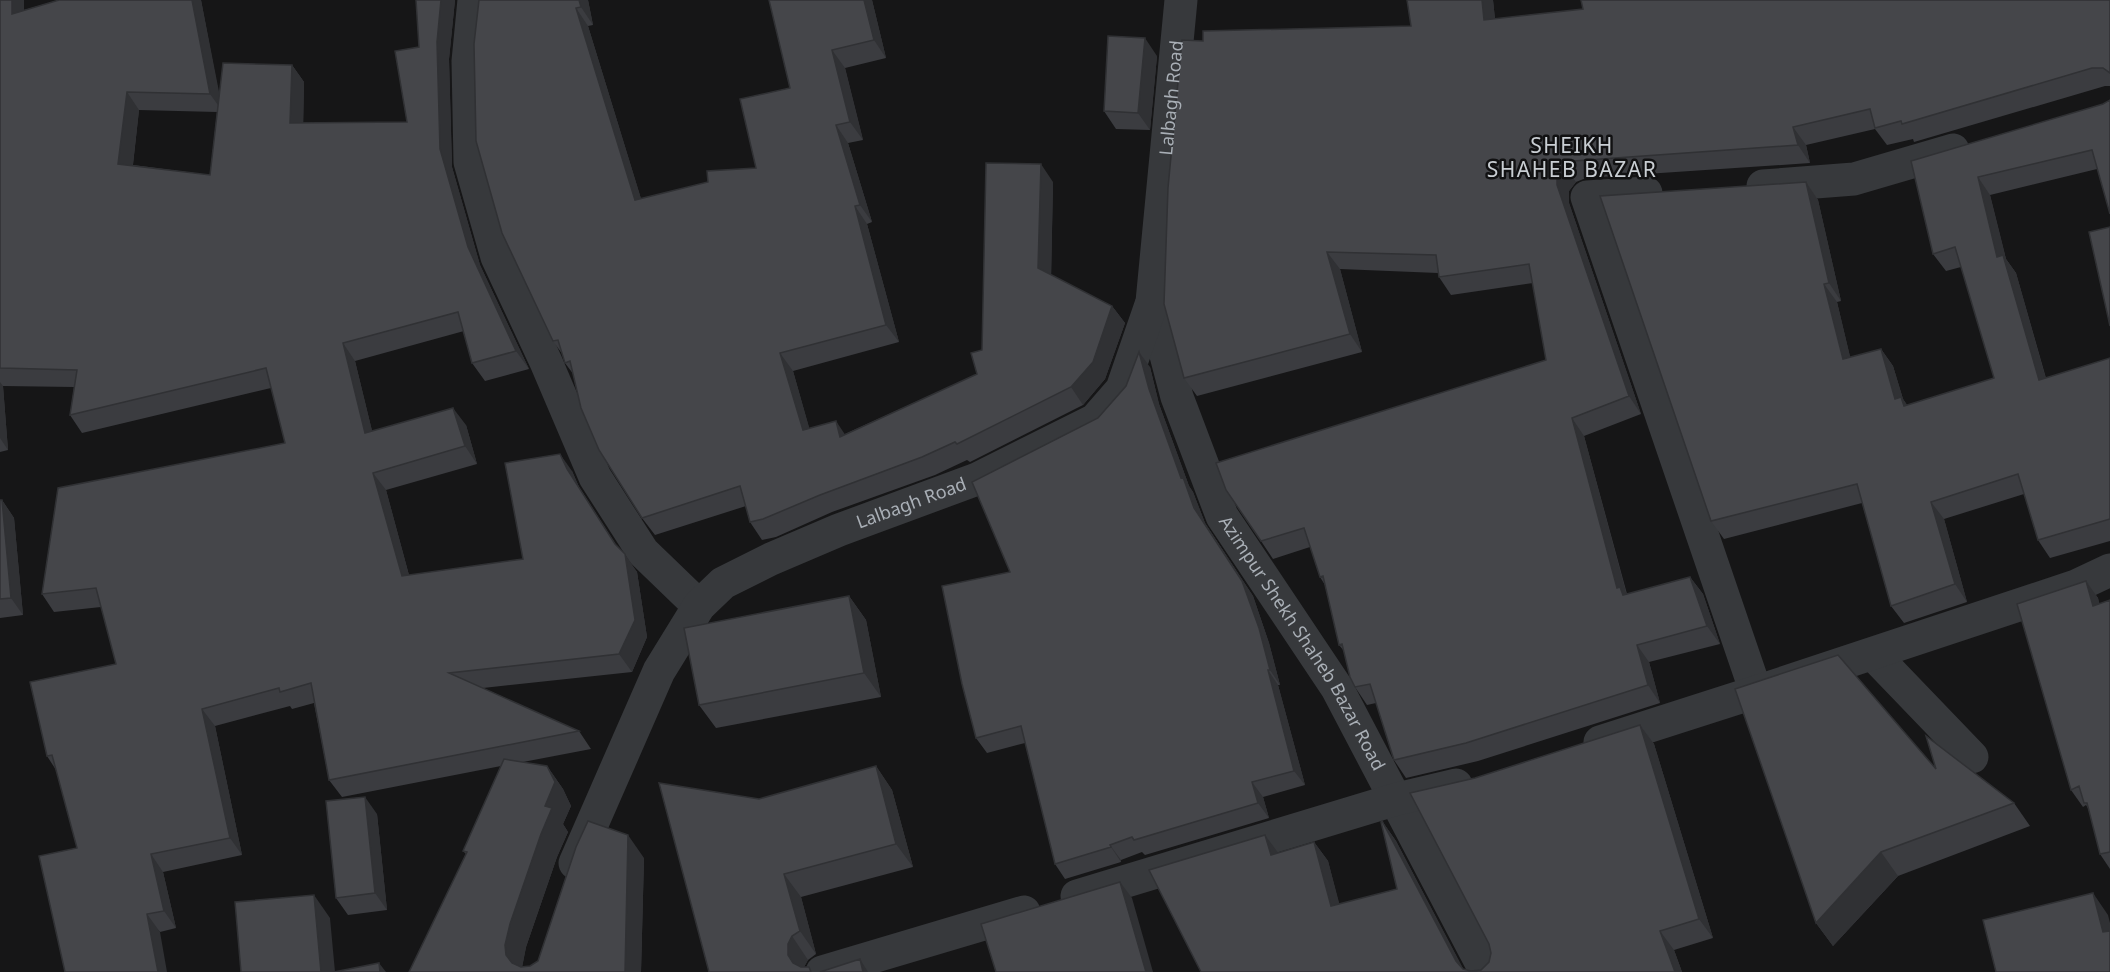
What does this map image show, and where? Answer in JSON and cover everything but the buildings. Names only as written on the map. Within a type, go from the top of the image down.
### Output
[{"type":"street","points":[[474,0],[468,61],[470,162],[497,257],[546,362],[595,477],[643,552],[699,606]]},
{"type":"street","name":"Lalbagh Road","points":[[567,886],[658,671],[699,606],[723,583],[838,530],[977,479],[1095,420],[1122,389],[1152,302],[1181,0]]},
{"type":"street","points":[[1738,187],[1854,180],[1977,143]]},
{"type":"street","points":[[1680,191],[1587,197],[1756,692]]},
{"type":"street","name":"Azimpur Shekh Shaheb Bazar Road","points":[[1152,302],[1177,397],[1222,516],[1337,688],[1486,972]]},
{"type":"street","points":[[1574,750],[2076,586],[2110,570]]},
{"type":"street","points":[[1873,654],[1972,757]]},
{"type":"street","points":[[822,972],[1397,800],[1483,779]]},
{"type":"district","name":"SHEIKH SHAHEB BAZAR","points":[[1572,158]]}]
